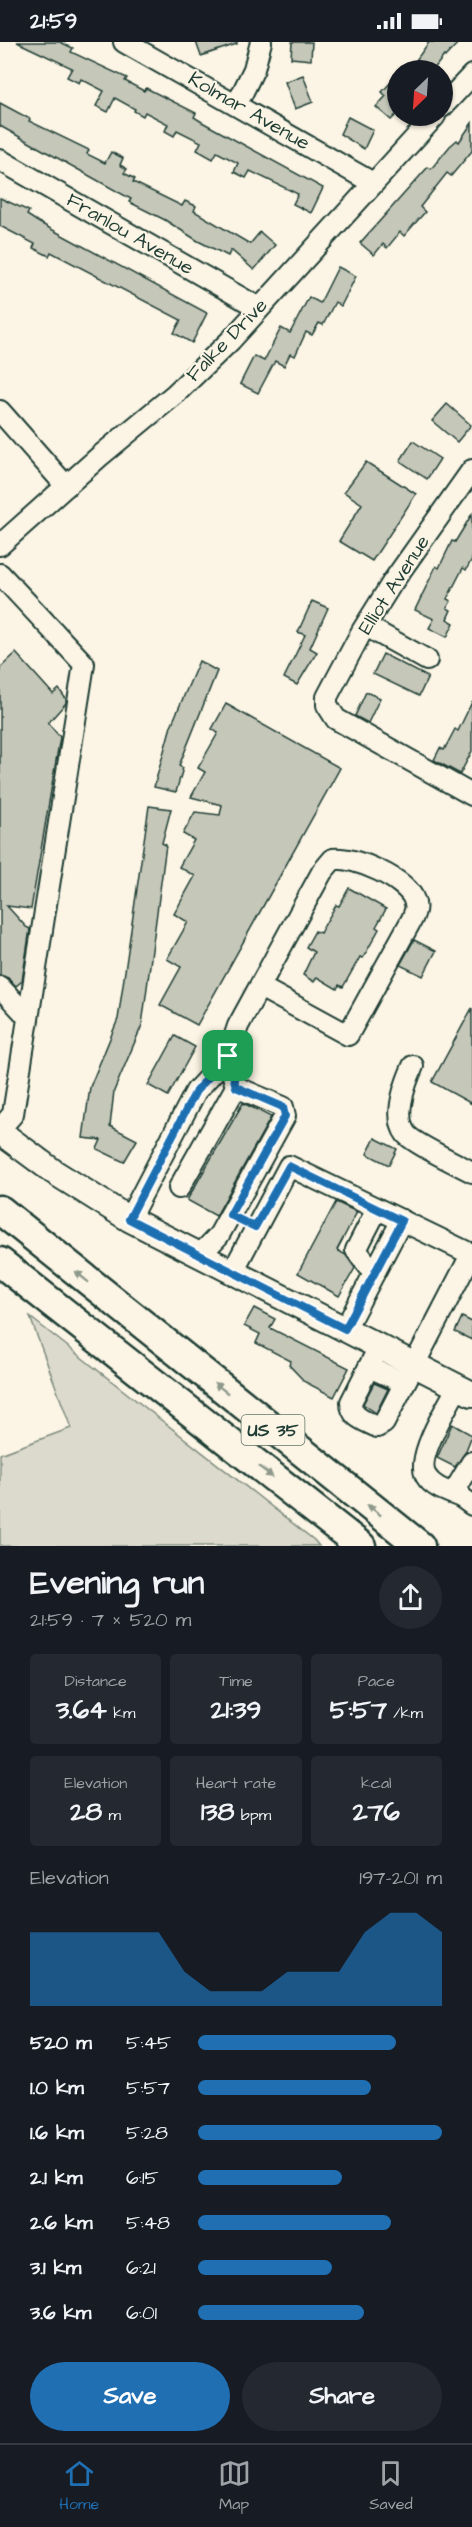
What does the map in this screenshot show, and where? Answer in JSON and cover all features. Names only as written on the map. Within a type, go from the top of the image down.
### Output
[{"type":"highway","name":"US 35","points":[[0,1210],[127,1314],[420,1546]]},
{"type":"highway","name":"US 35","points":[[0,1262],[361,1546]]},
{"type":"main road","points":[[0,1131],[54,1172],[129,1219],[345,1329],[374,1357],[409,1374],[465,1390]]},
{"type":"street","name":"Kolmar Avenue","points":[[124,42],[373,183]]},
{"type":"street","points":[[237,104],[254,69],[261,42]]},
{"type":"street","points":[[453,96],[472,75]]},
{"type":"street","name":"Falke Drive","points":[[2,538],[190,380],[426,126]]},
{"type":"street","name":"Franlou Avenue","points":[[0,160],[259,308]]},
{"type":"street","points":[[0,411],[66,486]]},
{"type":"street","name":"Elliot Avenue","points":[[472,470],[392,583],[329,690],[327,705],[336,719],[472,795]]},
{"type":"street","points":[[0,574],[84,664],[13,1114],[0,1131]]},
{"type":"street","points":[[366,626],[427,660]]},
{"type":"street","points":[[129,1219],[196,1091],[228,1056],[237,1026],[322,872],[333,859],[351,859],[360,862],[398,882],[411,894],[415,902],[412,919],[348,1035],[260,987]]},
{"type":"street","points":[[0,987],[28,1017]]},
{"type":"street","points":[[179,1188],[236,1087],[228,1056]]},
{"type":"street","points":[[413,1066],[407,1081],[400,1120],[407,1135],[472,1172]]},
{"type":"street","points":[[200,1256],[219,1235],[285,1116],[283,1107],[236,1087]]},
{"type":"street","points":[[171,1138],[198,1154]]},
{"type":"street","points":[[233,1271],[289,1166],[472,1254],[384,1423],[377,1427],[354,1415],[351,1410],[351,1402],[374,1357]]},
{"type":"street","points":[[374,1273],[356,1250],[377,1209]]},
{"type":"street","points":[[230,1215],[255,1227]]},
{"type":"street","points":[[345,1329],[402,1221]]},
{"type":"street","points":[[465,1390],[424,1454],[422,1467],[426,1477],[435,1486],[467,1501]]},
{"type":"street","points":[[467,1501],[457,1487],[472,1462]]},
{"type":"shaded area","points":[[30,1317],[319,1546],[0,1546],[0,1454],[71,1428]]},
{"type":"building","points":[[17,42],[60,42],[73,48],[71,52],[127,78],[125,81],[144,91],[146,88],[196,113],[194,117],[202,122],[323,188],[311,213],[293,204],[298,194],[250,171],[246,178],[234,172],[238,163],[217,152],[213,159],[197,150],[201,142],[177,130],[174,136],[165,131],[168,124],[145,112],[143,116],[115,98],[108,112],[96,106],[104,91],[81,79],[79,83],[67,77],[72,68]]},
{"type":"building","points":[[196,42],[237,42],[237,44],[201,56]]},
{"type":"building","points":[[292,42],[312,42],[311,60],[291,58]]},
{"type":"building","points":[[429,42],[459,42],[441,60],[416,60]]},
{"type":"building","points":[[303,75],[313,102],[295,109],[285,82]]},
{"type":"building","points":[[387,86],[387,117],[376,107],[386,96],[382,92]]},
{"type":"building","points":[[0,103],[30,119],[29,121],[89,150],[87,154],[105,163],[111,152],[123,158],[120,165],[127,169],[124,173],[135,179],[133,182],[182,206],[185,201],[196,206],[194,211],[250,244],[260,232],[275,245],[254,270],[231,250],[228,256],[198,241],[165,220],[129,202],[131,199],[0,126]]},
{"type":"building","points":[[348,117],[373,130],[364,149],[340,134]]},
{"type":"building","points":[[472,123],[472,151],[451,176],[447,173],[420,207],[425,212],[404,236],[400,232],[387,248],[383,244],[374,255],[360,243],[428,167],[431,169],[450,146],[457,140],[459,142]]},
{"type":"building","points":[[0,198],[29,211],[27,215],[38,222],[207,313],[192,343],[174,333],[181,320],[51,252],[49,256],[33,248],[35,244],[0,226]]},
{"type":"building","points":[[338,267],[356,276],[341,306],[335,302],[323,325],[319,323],[312,335],[306,332],[295,356],[290,354],[284,366],[275,361],[258,393],[240,384],[254,356],[264,361],[281,328],[290,333],[309,297],[320,303]]},
{"type":"building","points":[[447,404],[471,425],[457,442],[432,421]]},
{"type":"building","points":[[413,441],[440,459],[427,479],[400,461]]},
{"type":"building","points":[[366,462],[416,494],[372,561],[339,541],[362,504],[344,492]]},
{"type":"building","points":[[472,514],[472,559],[466,570],[463,568],[447,599],[451,601],[447,608],[451,610],[447,619],[454,623],[447,637],[429,628],[434,619],[415,610],[436,566],[439,568],[452,541],[455,542]]},
{"type":"building","points":[[312,601],[328,608],[310,648],[317,652],[297,685],[284,678],[305,635],[298,632]]},
{"type":"building","points":[[16,653],[53,694],[59,689],[66,703],[48,723],[60,737],[31,909],[7,906],[30,929],[22,981],[16,986],[8,978],[0,975],[0,668]]},
{"type":"building","points":[[383,654],[428,677],[419,696],[373,674]]},
{"type":"building","points":[[199,661],[217,671],[179,766],[183,768],[176,792],[154,787],[171,726]]},
{"type":"building","points":[[366,692],[380,698],[368,723],[355,716]]},
{"type":"building","points":[[472,702],[472,751],[460,774],[434,760],[440,748],[444,750],[455,729],[458,731]]},
{"type":"building","points":[[226,704],[340,768],[197,1025],[160,1005],[181,967],[167,959],[188,922],[174,914],[195,876],[179,867],[194,840],[183,834],[195,812],[220,815],[222,805],[191,797],[205,772],[198,768],[218,733],[212,729]]},
{"type":"building","points":[[149,806],[171,809],[162,843],[166,845],[142,1025],[114,1091],[110,1126],[137,1140],[124,1162],[97,1149],[101,1140],[83,1138],[90,1087],[118,1019]]},
{"type":"building","points":[[349,888],[386,909],[376,927],[379,929],[363,958],[360,957],[343,987],[339,985],[337,989],[317,977],[314,982],[303,975],[314,952],[306,947],[315,931],[320,933]]},
{"type":"building","points":[[414,940],[436,951],[423,976],[400,965]]},
{"type":"building","points":[[472,1008],[472,1104],[432,1082]]},
{"type":"building","points":[[175,1036],[195,1047],[168,1096],[148,1085]]},
{"type":"building","points":[[243,1103],[271,1117],[216,1216],[187,1200]]},
{"type":"building","points":[[375,1138],[397,1149],[389,1165],[367,1154]]},
{"type":"building","points":[[336,1202],[357,1212],[337,1250],[346,1255],[355,1268],[339,1296],[298,1273]]},
{"type":"building","points":[[254,1308],[275,1319],[270,1328],[349,1368],[334,1397],[305,1382],[289,1365],[291,1361],[256,1343],[260,1334],[244,1326]]},
{"type":"building","points":[[462,1317],[472,1322],[472,1340],[455,1332]]},
{"type":"building","points":[[374,1383],[388,1389],[376,1413],[363,1404]]},
{"type":"building","points":[[452,1424],[472,1435],[465,1453],[455,1467],[437,1458]]},
{"type":"route","points":[[228,1056],[236,1087],[283,1107],[285,1116],[230,1215],[255,1227],[289,1166],[402,1221],[345,1329],[129,1219],[196,1091],[210,1073],[228,1056]]}]
